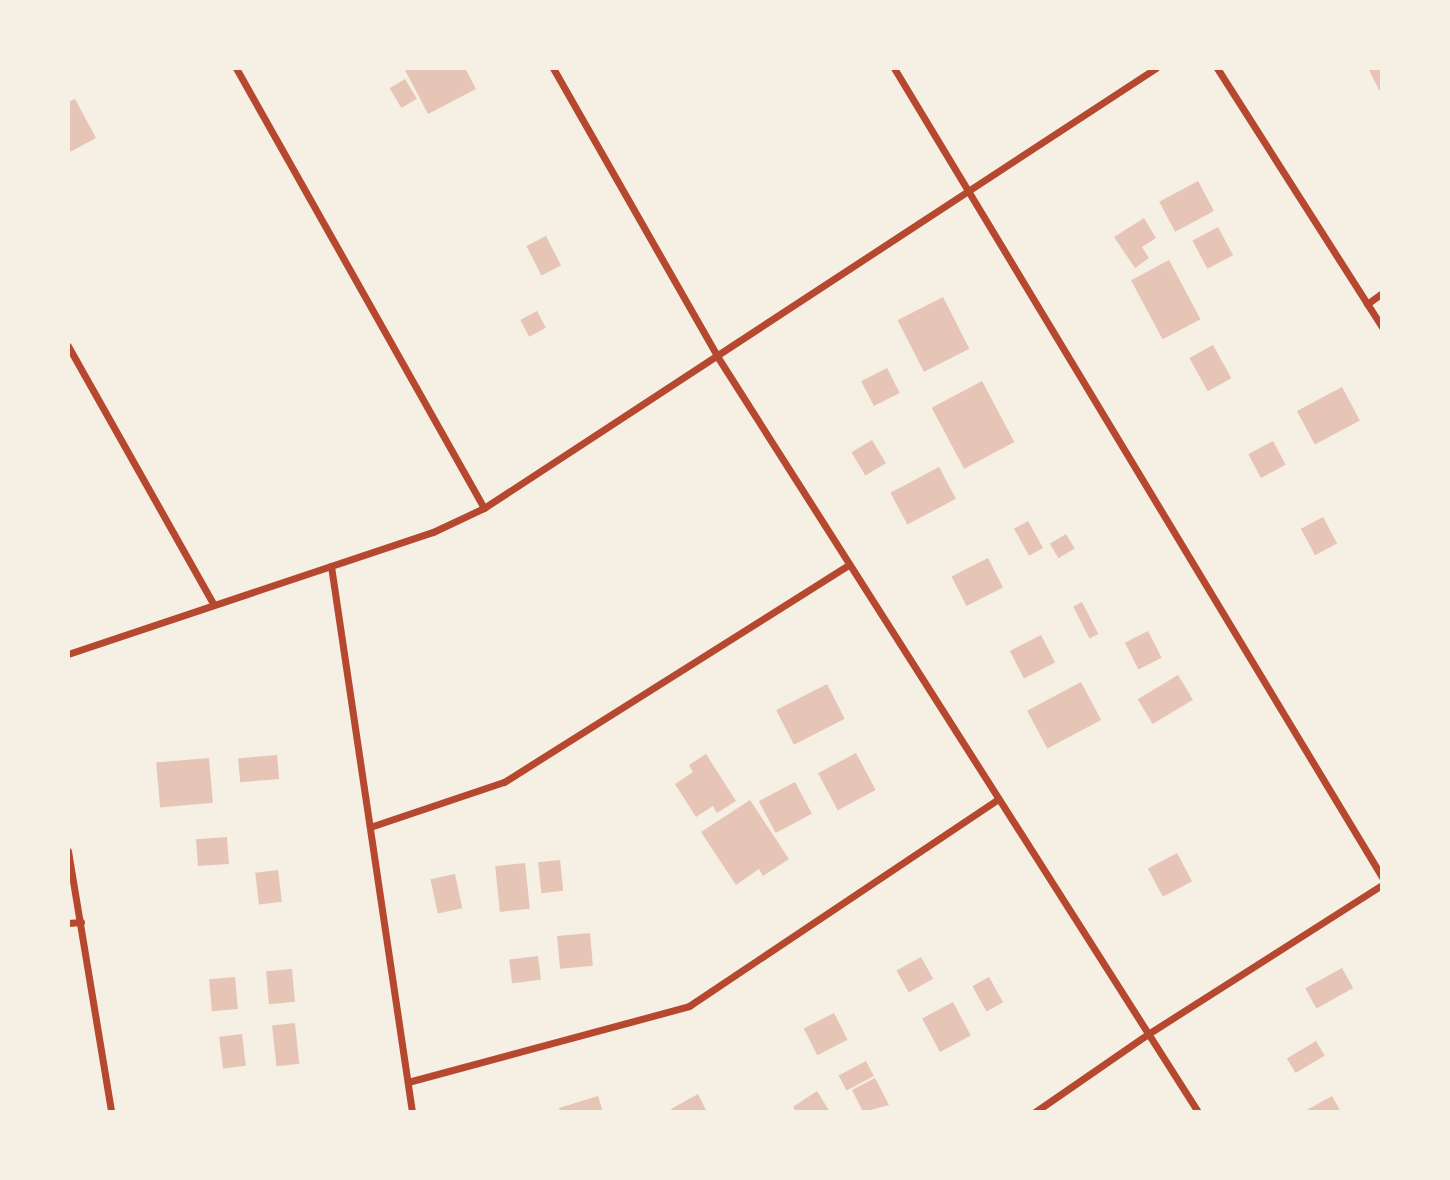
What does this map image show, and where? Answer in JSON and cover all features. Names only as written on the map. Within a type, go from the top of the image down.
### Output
[{"type":"street","points":[[236,68],[484,508]]},
{"type":"street","points":[[553,68],[717,356],[1198,1112]]},
{"type":"street","points":[[894,68],[966,193],[1382,877]]},
{"type":"street","points":[[68,653],[433,532],[484,508],[1156,68]]},
{"type":"street","points":[[1217,68],[1382,327]]},
{"type":"street","points":[[1367,303],[1382,293]]},
{"type":"street","points":[[68,346],[214,605]]},
{"type":"street","points":[[370,827],[504,782],[849,565]]},
{"type":"street","points":[[331,566],[412,1112]]},
{"type":"street","points":[[408,1082],[689,1006],[998,799]]},
{"type":"street","points":[[68,851],[111,1112]]},
{"type":"street","points":[[1035,1112],[1148,1034],[1382,885]]},
{"type":"street","points":[[68,923],[81,922]]},
{"type":"building","points":[[404,68],[465,68],[476,89],[428,114]]},
{"type":"building","points":[[1368,68],[1382,68],[1382,89],[1379,90]]},
{"type":"building","points":[[405,79],[417,99],[401,108],[390,88]]},
{"type":"building","points":[[75,99],[96,138],[68,153],[68,102]]},
{"type":"building","points":[[1198,181],[1214,211],[1175,232],[1159,202]]},
{"type":"building","points":[[1144,218],[1156,238],[1142,247],[1149,258],[1135,268],[1114,237]]},
{"type":"building","points":[[1218,227],[1233,255],[1207,269],[1192,241]]},
{"type":"building","points":[[546,236],[561,265],[541,275],[526,246]]},
{"type":"building","points":[[1169,260],[1200,319],[1162,339],[1131,280]]},
{"type":"building","points":[[943,297],[969,349],[924,372],[898,320]]},
{"type":"building","points":[[537,311],[546,328],[529,337],[520,320]]},
{"type":"building","points":[[1213,345],[1231,378],[1208,391],[1189,358]]},
{"type":"building","points":[[887,368],[900,393],[874,406],[861,381]]},
{"type":"building","points":[[982,381],[1014,442],[964,469],[932,408]]},
{"type":"building","points":[[1342,387],[1360,421],[1315,444],[1297,411]]},
{"type":"building","points":[[872,440],[886,463],[865,476],[851,452]]},
{"type":"building","points":[[1273,441],[1286,465],[1261,478],[1248,454]]},
{"type":"building","points":[[939,467],[956,499],[907,525],[890,493]]},
{"type":"building","points":[[1323,517],[1337,543],[1315,555],[1301,529]]},
{"type":"building","points":[[1028,521],[1043,548],[1029,556],[1014,529]]},
{"type":"building","points":[[1066,534],[1075,549],[1058,558],[1050,544]]},
{"type":"building","points":[[988,558],[1003,587],[966,606],[951,577]]},
{"type":"building","points":[[1082,602],[1098,634],[1089,639],[1073,607]]},
{"type":"building","points":[[1148,631],[1162,658],[1138,670],[1125,643]]},
{"type":"building","points":[[1041,635],[1055,663],[1024,679],[1010,651]]},
{"type":"building","points":[[1178,675],[1193,700],[1153,724],[1138,699]]},
{"type":"building","points":[[1081,682],[1101,720],[1047,749],[1027,711]]},
{"type":"building","points":[[827,684],[845,719],[794,745],[776,710]]},
{"type":"building","points":[[856,753],[876,790],[838,810],[818,773]]},
{"type":"building","points":[[706,754],[736,801],[717,813],[713,806],[696,817],[675,784],[693,772],[689,765]]},
{"type":"building","points":[[277,755],[279,779],[240,782],[238,758]]},
{"type":"building","points":[[209,758],[213,803],[160,807],[156,763]]},
{"type":"building","points":[[795,782],[812,814],[776,833],[759,801]]},
{"type":"building","points":[[750,800],[789,859],[763,876],[759,869],[736,885],[701,832]]},
{"type":"building","points":[[227,837],[229,864],[198,866],[196,839]]},
{"type":"building","points":[[1177,853],[1192,881],[1163,897],[1148,868]]},
{"type":"building","points":[[560,860],[563,891],[541,893],[538,862]]},
{"type":"building","points":[[525,863],[530,909],[500,912],[495,866]]},
{"type":"building","points":[[278,870],[282,902],[259,905],[255,873]]},
{"type":"building","points":[[455,874],[462,908],[438,913],[431,879]]},
{"type":"building","points":[[590,933],[593,966],[560,969],[557,936]]},
{"type":"building","points":[[538,956],[541,980],[512,983],[509,960]]},
{"type":"building","points":[[921,957],[933,979],[909,992],[897,971]]},
{"type":"building","points":[[1342,968],[1353,988],[1316,1008],[1305,988]]},
{"type":"building","points":[[292,969],[295,1002],[269,1004],[266,971]]},
{"type":"building","points":[[235,977],[238,1009],[212,1011],[209,979]]},
{"type":"building","points":[[989,977],[1003,1002],[986,1012],[972,986]]},
{"type":"building","points":[[953,1002],[971,1036],[940,1052],[922,1018]]},
{"type":"building","points":[[834,1013],[848,1040],[817,1055],[804,1028]]},
{"type":"building","points":[[295,1023],[299,1064],[276,1066],[272,1025]]},
{"type":"building","points":[[242,1034],[246,1066],[223,1069],[219,1037]]},
{"type":"building","points":[[1316,1041],[1325,1056],[1296,1073],[1287,1059]]},
{"type":"building","points":[[866,1061],[874,1076],[847,1091],[839,1076]]},
{"type":"building","points":[[875,1078],[889,1105],[863,1112],[852,1090]]},
{"type":"building","points":[[817,1091],[830,1112],[796,1112],[793,1107]]},
{"type":"building","points":[[698,1094],[707,1112],[672,1112],[671,1109]]},
{"type":"building","points":[[598,1096],[603,1112],[560,1112],[559,1108]]},
{"type":"building","points":[[1332,1096],[1341,1112],[1303,1112]]}]
